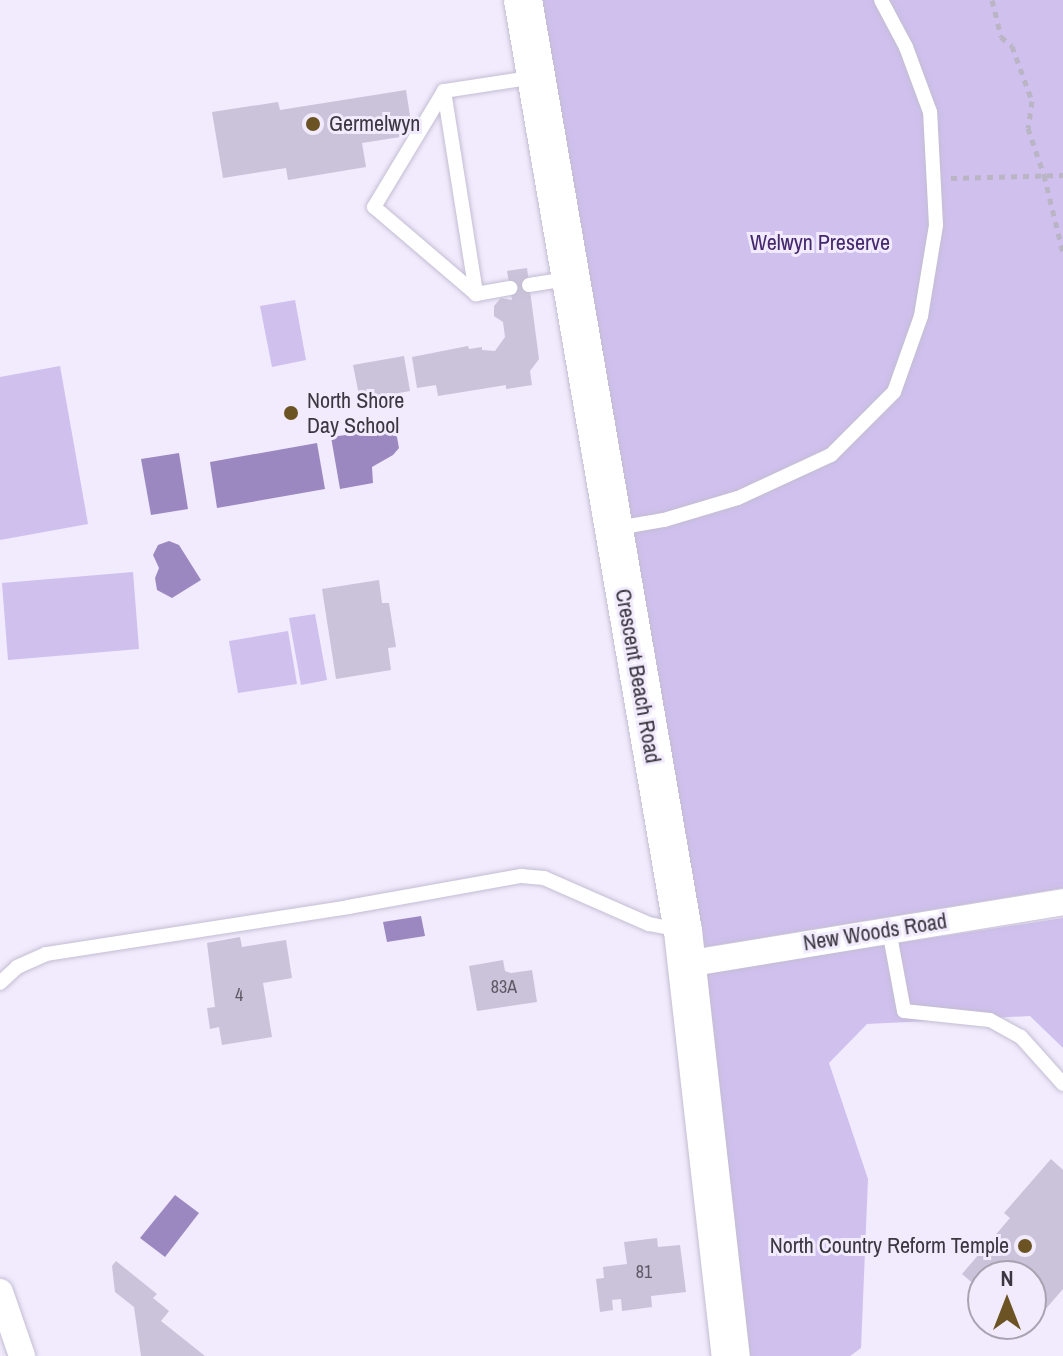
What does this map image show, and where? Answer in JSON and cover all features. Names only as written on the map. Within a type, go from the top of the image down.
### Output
[{"type":"street","name":"Crescent Beach Road","points":[[523,0],[685,947],[731,1356]]},
{"type":"street","name":"New Woods Road","points":[[685,947],[889,930],[1063,902]]},
{"type":"street","points":[[0,1292],[22,1356]]},
{"type":"lane","points":[[613,529],[664,520],[738,498],[831,455],[894,392],[921,316],[936,225],[930,112],[906,47],[881,0]]},
{"type":"lane","points":[[444,91],[536,77]]},
{"type":"lane","points":[[444,91],[476,294]]},
{"type":"lane","points":[[444,91],[374,207],[476,294]]},
{"type":"lane","points":[[529,285],[569,279]]},
{"type":"lane","points":[[476,294],[510,288]]},
{"type":"lane","points":[[0,983],[17,967],[46,954],[348,907],[521,876],[544,878],[649,924],[685,947]]},
{"type":"lane","points":[[889,930],[904,1011],[990,1020],[1021,1037],[1063,1084]]},
{"type":"path","points":[[992,0],[1001,37],[1012,46],[1032,101],[1028,128],[1044,175],[1063,253]]},
{"type":"path","points":[[934,179],[1063,175]]},
{"type":"green space","name":"Welwyn Preserve","points":[[531,0],[1063,0],[1063,888],[699,948]]},
{"type":"green space","points":[[295,300],[306,360],[272,367],[260,306]]},
{"type":"green space","points":[[60,366],[88,524],[0,540],[0,377]]},
{"type":"green space","points":[[133,572],[139,649],[8,660],[2,583]]},
{"type":"green space","points":[[315,614],[327,680],[301,685],[289,618]]},
{"type":"green space","points":[[288,631],[297,684],[238,693],[229,641]]},
{"type":"green space","points":[[1063,918],[1063,1048],[1030,1016],[867,1024],[829,1063],[868,1179],[861,1348],[850,1356],[750,1356],[702,973]]},
{"type":"shaded area","points":[[389,429],[397,437],[399,448],[372,467],[373,483],[340,489],[331,437]]},
{"type":"shaded area","points":[[317,443],[325,489],[217,508],[210,462]]},
{"type":"shaded area","points":[[179,453],[188,509],[151,515],[141,459]]},
{"type":"shaded area","points":[[169,541],[179,545],[201,580],[172,598],[157,590],[155,578],[159,568],[153,555],[158,545]]},
{"type":"shaded area","points":[[421,916],[425,936],[387,942],[383,922]]},
{"type":"shaded area","points":[[175,1195],[199,1213],[165,1257],[140,1238]]},
{"type":"building","name":"Germelwyn","points":[[406,90],[413,135],[362,143],[366,167],[288,180],[286,168],[223,178],[212,112],[278,102],[280,110]]},
{"type":"building","points":[[527,268],[539,359],[530,371],[532,385],[506,389],[506,385],[438,396],[436,385],[417,388],[412,357],[468,346],[469,349],[482,347],[482,350],[495,351],[505,337],[503,322],[494,316],[494,306],[501,298],[512,300],[507,271]]},
{"type":"building","points":[[404,356],[410,391],[360,400],[353,365]]},
{"type":"building","points":[[379,580],[382,603],[389,603],[396,647],[388,648],[391,670],[336,679],[322,589]]},
{"type":"building","points":[[240,937],[242,947],[286,940],[292,978],[263,983],[272,1037],[222,1045],[219,1027],[210,1029],[207,1008],[215,1007],[207,943]]},
{"type":"building","points":[[503,960],[505,971],[532,970],[537,1002],[477,1011],[469,966]]},
{"type":"building","name":"North Country Reform Temple","points":[[1051,1159],[1063,1170],[1063,1289],[1047,1308],[1047,1260],[974,1260],[1010,1218],[1004,1213]]},
{"type":"building","points":[[657,1238],[658,1247],[680,1245],[686,1292],[651,1296],[652,1307],[622,1311],[621,1299],[612,1300],[613,1310],[600,1312],[596,1279],[604,1278],[603,1267],[627,1264],[624,1242]]},
{"type":"building","points":[[116,1261],[157,1294],[153,1298],[169,1311],[161,1321],[205,1356],[141,1356],[134,1307],[115,1292],[112,1266]]},
{"type":"place","name":"Germelwyn","points":[[313,124]]},
{"type":"place","name":"North Shore Day School","points":[[291,413]]},
{"type":"place","name":"North Country Reform Temple","points":[[1025,1246]]}]
